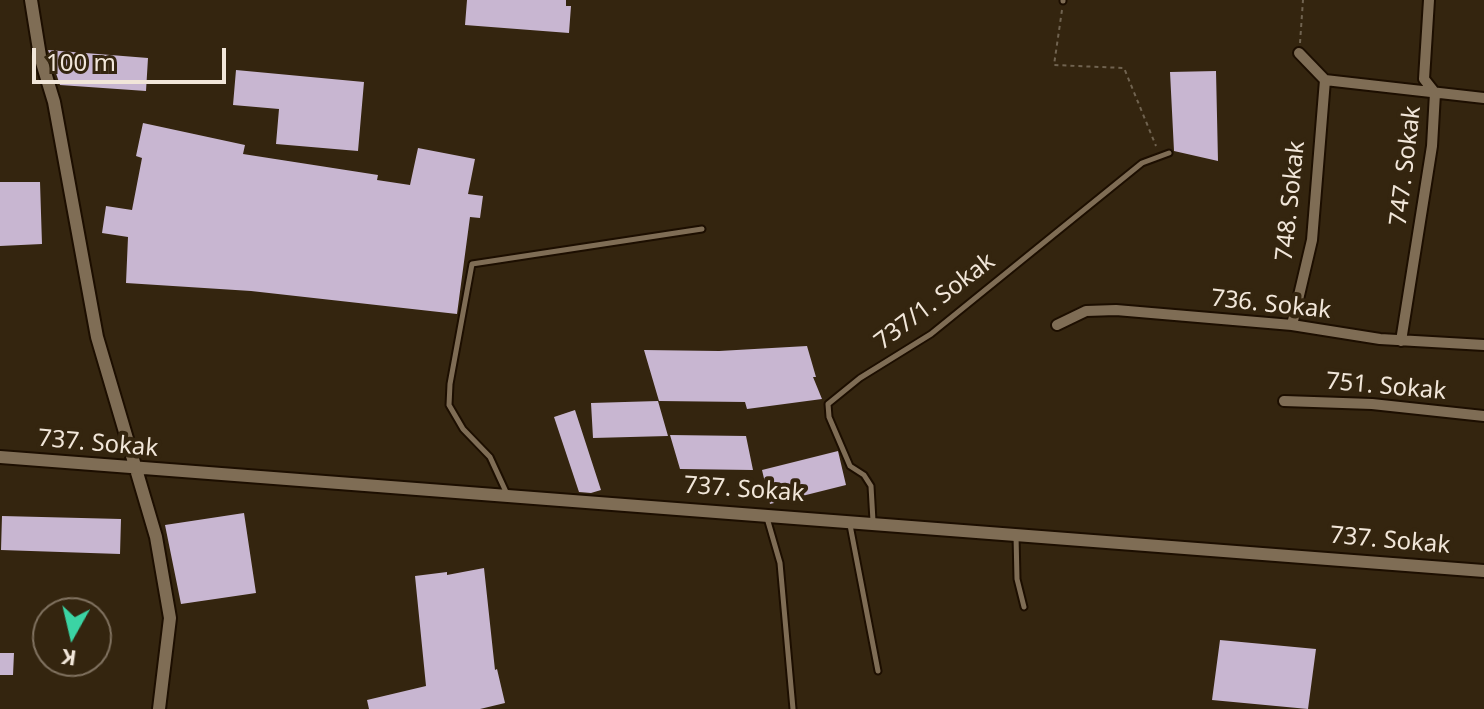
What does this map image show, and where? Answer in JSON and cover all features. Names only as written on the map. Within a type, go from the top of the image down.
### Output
[{"type":"street","points":[[31,0],[40,56],[54,102],[97,337],[156,537],[170,618],[159,709]]},
{"type":"street","name":"747. Sokak","points":[[1401,341],[1432,146],[1435,93],[1424,79],[1429,0]]},
{"type":"street","points":[[1299,53],[1325,80],[1484,98]]},
{"type":"street","name":"748. Sokak","points":[[1292,325],[1312,240],[1325,80]]},
{"type":"street","name":"736. Sokak","points":[[1057,325],[1086,311],[1116,310],[1292,325],[1401,341],[1484,345]]},
{"type":"street","name":"751. Sokak","points":[[1284,401],[1372,404],[1484,416]]},
{"type":"street","name":"737. Sokak","points":[[0,457],[1484,571]]},
{"type":"lane","name":"737/1. Sokak","points":[[873,522],[871,486],[864,475],[850,466],[829,417],[828,404],[860,378],[931,334],[1142,163],[1169,153]]},
{"type":"lane","points":[[507,495],[490,457],[463,429],[449,405],[472,264],[702,229]]},
{"type":"lane","points":[[766,514],[780,563],[793,709]]},
{"type":"lane","points":[[849,520],[878,671]]},
{"type":"lane","points":[[1016,534],[1017,579],[1024,607]]},
{"type":"path","points":[[1299,53],[1303,0]]},
{"type":"path","points":[[1063,1],[1054,65],[1124,68],[1161,156]]},
{"type":"building","points":[[467,0],[566,0],[566,6],[571,6],[569,33],[465,25]]},
{"type":"building","points":[[48,50],[148,58],[146,91],[60,85]]},
{"type":"building","points":[[236,70],[364,82],[358,151],[276,144],[279,109],[233,105]]},
{"type":"building","points":[[1216,71],[1218,161],[1174,151],[1170,72]]},
{"type":"building","points":[[143,123],[245,145],[243,154],[378,175],[377,180],[410,185],[418,148],[475,159],[468,194],[483,196],[480,218],[470,217],[457,314],[251,291],[126,283],[128,237],[102,233],[106,206],[132,210],[142,158],[136,156]]},
{"type":"building","points":[[0,182],[40,182],[42,244],[0,246]]},
{"type":"building","points":[[807,346],[816,377],[813,377],[822,399],[747,409],[745,402],[659,401],[644,350],[719,351]]},
{"type":"building","points":[[658,401],[668,436],[593,438],[591,403]]},
{"type":"building","points":[[575,410],[601,490],[591,493],[579,492],[554,417]]},
{"type":"building","points":[[670,435],[746,436],[753,470],[680,469]]},
{"type":"building","points":[[838,451],[846,485],[770,504],[762,470]]},
{"type":"building","points":[[244,513],[256,593],[181,604],[165,525]]},
{"type":"building","points":[[2,516],[121,519],[120,554],[1,550]]},
{"type":"building","points":[[484,568],[495,670],[505,703],[480,709],[369,709],[367,700],[426,686],[415,576],[447,572],[447,575]]},
{"type":"building","points":[[1220,640],[1316,649],[1308,709],[1212,700]]},
{"type":"building","points":[[0,653],[14,653],[13,675],[0,675]]}]
